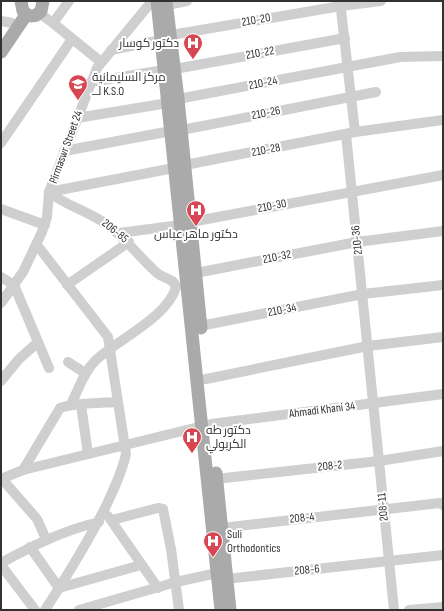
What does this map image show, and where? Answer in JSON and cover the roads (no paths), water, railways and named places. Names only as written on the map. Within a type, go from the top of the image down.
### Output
[{"type":"main road","points":[[163,2],[222,576],[230,610]]},
{"type":"main road","points":[[1,42],[6,22],[30,7]]},
{"type":"main road","points":[[1,52],[30,7]]},
{"type":"main road","points":[[186,223],[196,272],[206,379],[206,425],[216,479],[222,528],[220,610]]},
{"type":"street","points":[[53,23],[69,1]]},
{"type":"street","name":"Pirmaswr Street 24","points":[[1,303],[28,263],[45,226],[49,192],[91,82],[101,62],[152,1]]},
{"type":"street","points":[[163,2],[187,1]]},
{"type":"street","name":"210-20","points":[[111,50],[341,3],[381,1]]},
{"type":"street","name":"210-36","points":[[341,3],[351,97],[352,191],[373,403]]},
{"type":"street","points":[[30,7],[53,23],[101,62]]},
{"type":"street","name":"210-22","points":[[91,82],[344,38]]},
{"type":"street","points":[[1,143],[72,39]]},
{"type":"street","name":"210-24","points":[[77,118],[400,57],[443,56]]},
{"type":"street","name":"210-26","points":[[64,151],[376,92]]},
{"type":"street","name":"210-28","points":[[49,192],[351,133],[443,120]]},
{"type":"street","name":"210-30","points":[[119,234],[443,175]]},
{"type":"street","name":"206-85","points":[[49,192],[58,200],[96,217],[129,242],[158,274],[172,280],[175,283],[175,292],[163,308],[144,327],[111,347]]},
{"type":"street","points":[[1,209],[45,226]]},
{"type":"street","name":"210-32","points":[[196,272],[357,242],[443,230]]},
{"type":"street","points":[[67,284],[129,242]]},
{"type":"street","points":[[37,245],[105,333],[111,347],[117,402],[126,454],[123,467],[98,522],[45,610]]},
{"type":"street","points":[[1,277],[14,285],[37,343],[49,368]]},
{"type":"street","name":"210-34","points":[[200,326],[363,294],[443,285]]},
{"type":"street","points":[[206,379],[368,346],[443,337]]},
{"type":"street","points":[[1,381],[19,359],[37,343]]},
{"type":"street","points":[[88,454],[76,404],[85,372],[111,347]]},
{"type":"street","points":[[68,362],[85,372]]},
{"type":"street","name":"Ahmadi Khani 34","points":[[2,479],[23,470],[206,425],[443,394]]},
{"type":"street","points":[[23,470],[60,408],[76,404],[117,402]]},
{"type":"street","name":"208-11","points":[[373,403],[394,610]]},
{"type":"street","name":"208-2","points":[[216,479],[443,451]]},
{"type":"street","points":[[2,479],[37,519],[46,539]]},
{"type":"street","name":"208-4","points":[[222,528],[383,509],[443,505]]},
{"type":"street","points":[[112,520],[163,509],[166,514],[179,610]]},
{"type":"street","points":[[103,511],[112,520],[158,588]]},
{"type":"street","points":[[35,610],[1,564],[46,539],[98,522]]},
{"type":"street","points":[[30,547],[59,588]]},
{"type":"street","name":"208-6","points":[[79,610],[176,582],[222,576],[443,556]]},
{"type":"street","points":[[59,588],[141,565]]},
{"type":"street","points":[[409,610],[443,606]]},
{"type":"place","name":"دكتور كوسار","points":[[193,60]]},
{"type":"place","name":"مرکز السلیمانیة لــ K.S.O","points":[[78,101]]},
{"type":"place","name":"دكتور ماهر عباس","points":[[196,227]]},
{"type":"place","name":"دكتور طه الكربولي","points":[[192,454]]},
{"type":"place","name":"Suli Orthodontics","points":[[213,558]]}]
